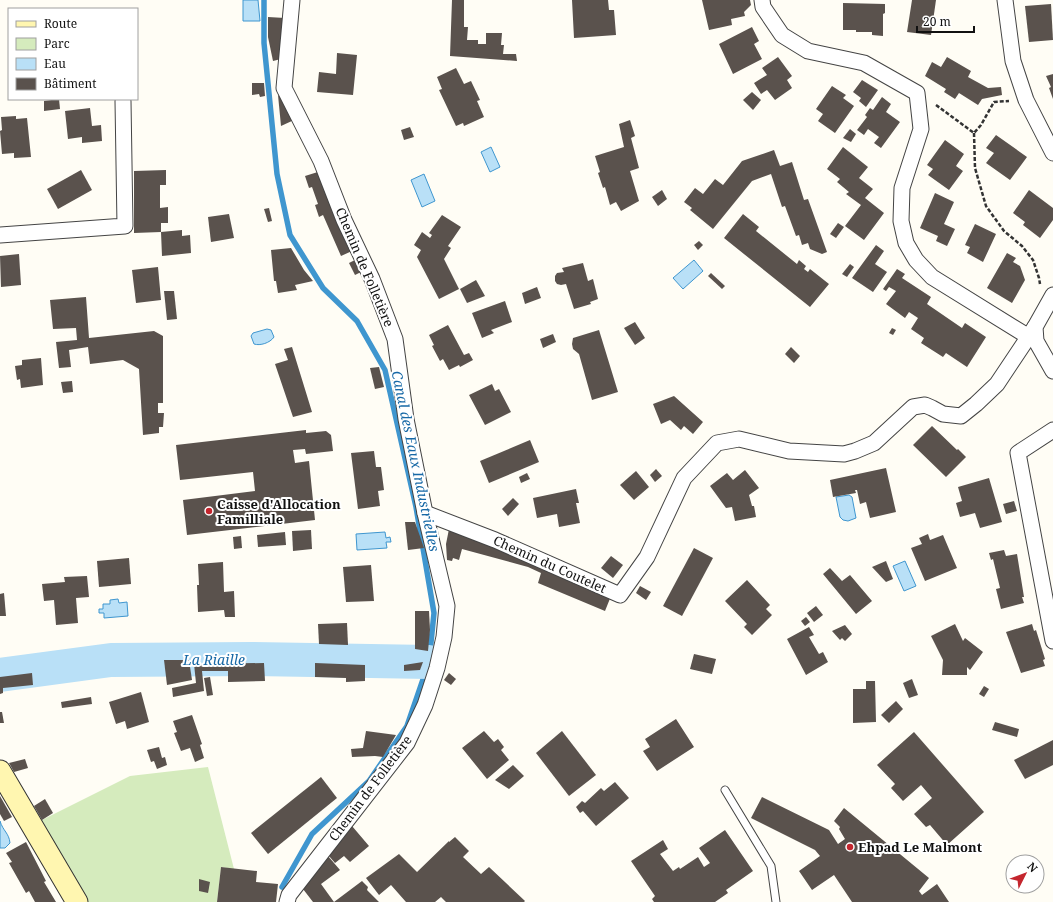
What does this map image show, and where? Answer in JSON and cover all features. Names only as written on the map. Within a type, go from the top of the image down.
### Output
[{"type":"street","name":"Chemin de Folletière","points":[[287,902],[289,895],[407,743],[424,705],[437,668],[444,637],[447,606],[425,513],[406,419],[395,339],[372,279],[344,220],[321,161],[284,88],[292,0]]},
{"type":"street","points":[[762,0],[763,6],[782,35],[808,51],[864,63],[917,92],[921,130],[902,188],[901,221],[906,243],[916,260],[932,277],[1032,332],[1053,371]]},
{"type":"street","points":[[1005,0],[1013,61],[1026,100],[1053,153]]},
{"type":"street","points":[[0,235],[125,226],[123,101]]},
{"type":"street","points":[[1032,332],[1053,295]]},
{"type":"street","name":"Chemin du Coutelet","points":[[425,513],[495,540],[620,595],[648,557],[684,478],[717,443],[739,439],[789,451],[844,454],[856,452],[874,443],[913,407],[925,405],[944,414],[961,416],[997,384],[1032,332]]},
{"type":"street","points":[[1053,430],[1018,453],[1053,641]]},
{"type":"street","points":[[0,771],[77,902]]},
{"type":"lane","points":[[725,790],[771,866],[776,902]]},
{"type":"path","points":[[917,92],[974,133]]},
{"type":"path","points":[[1026,100],[994,102],[981,125],[974,133],[975,168],[986,206],[1004,231],[1022,246],[1034,260],[1039,278],[1043,311]]},
{"type":"green space","points":[[208,767],[234,869],[221,867],[217,902],[84,902],[39,824],[42,820],[130,776]]},
{"type":"water","points":[[243,0],[258,0],[260,21],[243,21]]},
{"type":"water","points":[[491,147],[500,167],[490,172],[481,152]]},
{"type":"water","points":[[424,174],[435,201],[422,207],[411,180]]},
{"type":"water","points":[[694,260],[703,271],[683,289],[673,278]]},
{"type":"water","points":[[267,329],[271,330],[274,337],[265,344],[254,344],[251,336],[253,333]]},
{"type":"water","points":[[849,495],[852,497],[856,518],[848,521],[843,520],[840,517],[836,497]]},
{"type":"water","points":[[385,532],[386,538],[390,537],[391,542],[386,542],[387,548],[357,550],[356,534]]},
{"type":"water","points":[[905,561],[916,586],[904,591],[893,566]]},
{"type":"water","points":[[118,599],[119,603],[127,602],[128,616],[104,618],[104,613],[99,613],[99,609],[103,609],[103,604],[110,604],[110,600]]},
{"type":"water","points":[[0,821],[10,843],[5,848],[0,848]]},
{"type":"building","points":[[452,0],[464,0],[464,27],[468,27],[467,40],[478,40],[478,44],[486,44],[486,33],[502,33],[501,45],[504,45],[503,54],[516,54],[517,61],[450,56]]},
{"type":"building","points":[[572,0],[608,0],[609,10],[614,10],[616,35],[574,38]]},
{"type":"building","points":[[702,0],[750,0],[751,5],[744,12],[745,16],[731,19],[732,25],[709,30]]},
{"type":"building","points":[[912,0],[936,0],[931,35],[907,32]]},
{"type":"building","points":[[843,3],[885,4],[885,13],[883,14],[883,36],[872,35],[872,32],[843,30]]},
{"type":"building","points":[[1051,4],[1053,40],[1029,42],[1025,6]]},
{"type":"building","points":[[268,17],[285,18],[281,59],[273,61],[268,37]]},
{"type":"building","points":[[752,27],[759,41],[754,44],[762,59],[733,74],[719,44]]},
{"type":"building","points":[[337,53],[357,55],[353,95],[317,92],[319,72],[336,74]]},
{"type":"building","points":[[778,57],[792,76],[787,80],[792,88],[775,100],[767,90],[761,94],[754,83],[767,75],[762,68]]},
{"type":"building","points":[[947,57],[971,71],[968,77],[988,88],[1001,87],[1002,95],[982,99],[978,105],[959,93],[955,99],[944,92],[946,89],[925,76],[932,62],[941,67]]},
{"type":"building","points":[[456,68],[464,84],[471,81],[480,100],[477,101],[484,117],[464,126],[463,123],[456,126],[439,90],[442,89],[437,77]]},
{"type":"building","points":[[1053,74],[1053,99],[1049,88],[1051,87],[1046,76]]},
{"type":"building","points":[[862,80],[878,90],[866,107],[859,101],[861,98],[853,92]]},
{"type":"building","points":[[252,83],[264,83],[265,96],[260,97],[259,94],[252,95]]},
{"type":"building","points":[[832,86],[846,95],[843,98],[854,106],[835,133],[818,121],[823,114],[816,109]]},
{"type":"building","points":[[752,92],[761,100],[753,110],[743,100]]},
{"type":"building","points":[[278,95],[281,97],[294,120],[281,126]]},
{"type":"building","points":[[882,97],[891,104],[886,112],[900,122],[881,148],[874,143],[879,137],[868,129],[864,135],[857,130],[867,117],[865,115],[870,108],[873,110]]},
{"type":"building","points":[[59,100],[60,109],[44,111],[44,101]]},
{"type":"building","points":[[90,108],[92,126],[101,125],[102,141],[82,143],[82,137],[68,139],[65,111]]},
{"type":"building","points":[[16,116],[16,119],[27,118],[31,157],[14,158],[14,153],[2,154],[0,131],[2,130],[1,117]]},
{"type":"building","points":[[630,120],[635,136],[631,138],[639,168],[630,171],[639,201],[621,211],[616,202],[610,205],[605,187],[603,188],[598,173],[600,172],[595,156],[624,147],[619,124]]},
{"type":"building","points":[[410,127],[414,137],[404,140],[401,130]]},
{"type":"building","points":[[850,129],[856,134],[851,142],[843,138]]},
{"type":"building","points":[[996,135],[1027,157],[1010,180],[986,163],[994,153],[986,148]]},
{"type":"building","points":[[945,140],[964,154],[956,166],[963,171],[949,190],[928,175],[933,169],[927,165]]},
{"type":"building","points":[[843,147],[868,167],[859,178],[873,189],[865,198],[884,213],[864,240],[845,226],[861,205],[846,194],[849,192],[837,182],[840,179],[827,169]]},
{"type":"building","points":[[774,150],[780,166],[792,162],[804,200],[808,199],[827,252],[822,254],[810,249],[808,243],[802,245],[799,235],[796,236],[785,206],[782,207],[771,174],[752,181],[713,229],[690,210],[692,208],[684,202],[695,188],[703,194],[715,179],[723,185],[742,161]]},
{"type":"building","points":[[81,170],[92,190],[58,209],[47,189]]},
{"type":"building","points":[[166,170],[166,185],[160,185],[160,208],[168,207],[168,223],[161,223],[161,232],[134,233],[134,171]]},
{"type":"building","points":[[321,171],[352,251],[341,256],[323,215],[319,217],[315,205],[318,204],[312,187],[309,188],[305,176]]},
{"type":"building","points":[[662,190],[667,199],[658,206],[652,197]]},
{"type":"building","points":[[1029,190],[1053,208],[1053,220],[1040,238],[1023,225],[1025,222],[1013,213]]},
{"type":"building","points":[[935,193],[954,202],[944,224],[955,229],[947,246],[936,241],[938,236],[920,228]]},
{"type":"building","points":[[269,208],[272,221],[268,222],[264,209]]},
{"type":"building","points":[[229,214],[234,238],[211,242],[208,217]]},
{"type":"building","points":[[743,214],[759,227],[756,231],[797,264],[799,260],[806,266],[804,269],[808,272],[810,269],[829,284],[810,307],[724,238]]},
{"type":"building","points":[[442,215],[461,227],[448,246],[451,248],[444,259],[459,289],[439,299],[417,257],[421,250],[414,245],[422,232],[430,238],[432,235],[429,233]]},
{"type":"building","points":[[838,223],[844,227],[836,238],[830,234]]},
{"type":"building","points":[[975,224],[996,234],[983,262],[967,253],[970,247],[965,245]]},
{"type":"building","points":[[182,230],[182,236],[190,235],[191,253],[162,256],[161,232]]},
{"type":"building","points":[[699,241],[703,245],[698,250],[694,245]]},
{"type":"building","points":[[876,245],[884,251],[875,264],[887,272],[873,292],[852,278]]},
{"type":"building","points":[[291,248],[304,270],[313,281],[295,285],[297,290],[278,293],[276,281],[274,281],[271,250]]},
{"type":"building","points":[[1007,253],[1016,258],[1013,262],[1020,266],[1025,280],[1012,303],[987,288]]},
{"type":"building","points":[[19,254],[21,285],[1,287],[0,256]]},
{"type":"building","points":[[357,259],[363,271],[355,275],[349,263]]},
{"type":"building","points":[[583,263],[588,281],[593,279],[598,299],[590,302],[591,304],[574,309],[566,284],[557,284],[555,281],[555,276],[557,273],[564,272],[562,268]]},
{"type":"building","points":[[850,264],[854,267],[847,277],[842,274]]},
{"type":"building","points":[[158,267],[161,300],[136,303],[132,270]]},
{"type":"building","points":[[897,269],[905,274],[902,278],[931,297],[927,304],[962,328],[965,323],[986,337],[967,367],[946,353],[943,357],[921,343],[924,338],[911,329],[918,318],[909,312],[905,318],[886,304],[896,291],[889,287],[886,291],[883,289]]},
{"type":"building","points":[[711,273],[725,286],[722,289],[708,276]]},
{"type":"building","points":[[476,280],[485,296],[467,303],[460,289]]},
{"type":"building","points":[[537,287],[541,298],[525,304],[522,293]]},
{"type":"building","points":[[164,291],[174,291],[177,319],[167,320]]},
{"type":"building","points":[[86,297],[89,338],[154,331],[163,336],[163,403],[158,403],[158,413],[164,413],[163,427],[159,427],[159,433],[143,435],[139,369],[123,360],[90,364],[88,347],[69,350],[71,367],[59,368],[56,342],[77,340],[76,328],[53,329],[50,300]]},
{"type":"building","points":[[505,301],[512,322],[491,330],[494,333],[482,338],[472,313]]},
{"type":"building","points":[[635,322],[645,338],[635,345],[624,328]]},
{"type":"building","points":[[448,325],[464,355],[469,353],[473,360],[460,367],[459,365],[449,370],[443,359],[440,361],[432,346],[434,345],[429,335]]},
{"type":"building","points":[[892,328],[896,330],[893,335],[889,333]]},
{"type":"building","points":[[599,330],[618,392],[592,400],[579,354],[573,349],[572,344],[573,338]]},
{"type":"building","points":[[553,334],[556,342],[543,348],[540,339]]},
{"type":"building","points":[[292,347],[312,412],[293,417],[275,364],[288,360],[284,349]]},
{"type":"building","points":[[791,347],[800,356],[794,363],[785,354]]},
{"type":"building","points":[[41,358],[43,385],[21,388],[20,379],[17,380],[15,366],[22,365],[22,360]]},
{"type":"building","points":[[379,367],[384,387],[375,389],[370,368]]},
{"type":"building","points":[[72,381],[73,392],[63,393],[61,382]]},
{"type":"building","points":[[492,384],[495,391],[499,389],[511,412],[485,425],[469,395]]},
{"type":"building","points":[[674,396],[703,422],[693,434],[684,426],[681,430],[670,420],[661,424],[653,404]]},
{"type":"building","points":[[932,426],[966,457],[946,477],[913,445]]},
{"type":"building","points":[[306,430],[306,433],[326,431],[331,435],[333,451],[306,454],[305,449],[293,450],[295,463],[309,461],[315,520],[187,535],[183,500],[255,491],[253,472],[180,480],[176,445]]},
{"type":"building","points":[[530,440],[539,462],[489,483],[480,461]]},
{"type":"building","points":[[374,451],[376,467],[381,467],[384,490],[378,491],[380,506],[358,509],[351,453]]},
{"type":"building","points":[[886,468],[896,512],[870,518],[866,502],[860,504],[857,490],[855,490],[856,493],[833,497],[830,480]]},
{"type":"building","points":[[656,469],[662,476],[655,482],[650,475]]},
{"type":"building","points":[[745,470],[759,488],[749,495],[752,506],[754,506],[756,517],[735,521],[732,507],[726,508],[710,486],[727,473],[733,480]]},
{"type":"building","points":[[636,471],[649,487],[634,500],[620,485]]},
{"type":"building","points":[[527,473],[530,479],[521,483],[519,477]]},
{"type":"building","points":[[989,478],[1002,522],[980,528],[975,513],[960,517],[956,503],[962,501],[958,487]]},
{"type":"building","points":[[576,489],[579,503],[576,503],[580,523],[559,527],[557,514],[537,518],[533,498]]},
{"type":"building","points":[[513,498],[519,504],[508,516],[502,509]]},
{"type":"building","points":[[1014,501],[1017,511],[1006,514],[1003,504]]},
{"type":"building","points":[[405,522],[415,522],[424,548],[408,550]]},
{"type":"building","points":[[449,529],[611,596],[605,611],[538,583],[541,573],[528,567],[462,549],[459,560],[453,558],[452,561],[447,560],[446,544]]},
{"type":"building","points":[[311,530],[312,549],[293,551],[292,531]]},
{"type":"building","points":[[285,532],[286,545],[258,547],[257,535]]},
{"type":"building","points":[[928,534],[930,540],[943,535],[957,568],[925,581],[911,548],[922,544],[919,538]]},
{"type":"building","points":[[241,536],[242,548],[234,549],[233,537]]},
{"type":"building","points":[[694,548],[713,558],[682,616],[663,606]]},
{"type":"building","points":[[1004,550],[1006,556],[1017,554],[1024,603],[1001,609],[996,589],[1000,588],[993,559],[991,560],[989,553]]},
{"type":"building","points":[[611,556],[623,565],[613,578],[601,568]]},
{"type":"building","points":[[129,558],[131,584],[99,587],[97,561]]},
{"type":"building","points":[[886,561],[893,579],[886,582],[872,567]]},
{"type":"building","points":[[223,562],[224,592],[234,591],[235,617],[225,617],[224,610],[198,612],[198,564]]},
{"type":"building","points":[[371,565],[374,601],[346,602],[343,567]]},
{"type":"building","points":[[830,568],[842,581],[850,575],[872,601],[856,614],[823,574]]},
{"type":"building","points":[[87,576],[89,597],[76,598],[78,623],[56,625],[54,600],[44,601],[42,584],[65,582],[64,577]]},
{"type":"building","points":[[747,580],[770,605],[766,609],[772,615],[752,635],[744,627],[747,624],[725,601]]},
{"type":"building","points":[[640,586],[651,592],[646,600],[636,593]]},
{"type":"building","points":[[4,593],[6,616],[0,616],[0,594]]},
{"type":"building","points":[[816,606],[823,615],[814,622],[807,613]]},
{"type":"building","points":[[415,611],[429,611],[430,630],[428,651],[415,649]]},
{"type":"building","points":[[806,617],[810,622],[805,626],[801,621]]},
{"type":"building","points":[[347,623],[348,645],[319,644],[318,624]]},
{"type":"building","points":[[955,624],[963,641],[965,638],[983,652],[970,670],[967,667],[967,675],[942,675],[943,660],[931,636]]},
{"type":"building","points":[[1032,624],[1034,631],[1036,630],[1045,659],[1043,660],[1045,666],[1021,673],[1006,632]]},
{"type":"building","points":[[845,625],[852,634],[845,641],[842,638],[840,640],[832,631]]},
{"type":"building","points":[[809,627],[814,635],[809,637],[819,654],[823,652],[828,662],[806,675],[787,639]]},
{"type":"building","points":[[694,654],[716,659],[712,674],[690,669]]},
{"type":"building","points":[[164,660],[189,660],[192,680],[167,685]]},
{"type":"building","points":[[423,662],[420,670],[404,671],[404,665]]},
{"type":"building","points":[[264,663],[265,681],[228,682],[228,671],[202,671],[204,691],[173,697],[172,688],[196,683],[194,664]]},
{"type":"building","points":[[315,663],[365,665],[365,681],[346,682],[346,678],[315,677]]},
{"type":"building","points":[[32,673],[33,685],[3,688],[3,693],[0,694],[0,677]]},
{"type":"building","points":[[449,673],[456,679],[451,685],[444,680]]},
{"type":"building","points":[[210,677],[213,695],[207,696],[204,678]]},
{"type":"building","points":[[912,679],[918,695],[909,698],[903,683]]},
{"type":"building","points":[[866,681],[875,681],[876,722],[853,723],[853,689],[866,689]]},
{"type":"building","points":[[984,686],[989,689],[984,697],[979,694]]},
{"type":"building","points":[[141,692],[149,722],[127,729],[125,721],[116,724],[109,702]]},
{"type":"building","points":[[91,697],[92,704],[62,708],[61,702]]},
{"type":"building","points":[[896,701],[903,709],[889,723],[881,715]]},
{"type":"building","points":[[0,712],[2,712],[4,723],[0,723]]},
{"type":"building","points":[[192,715],[202,744],[200,745],[204,758],[195,762],[190,748],[181,751],[174,733],[177,732],[173,721]]},
{"type":"building","points":[[676,719],[694,747],[657,771],[643,751],[650,747],[645,739]]},
{"type":"building","points":[[995,722],[1019,729],[1017,737],[992,730]]},
{"type":"building","points":[[366,731],[396,735],[383,757],[352,757],[351,749],[363,748]]},
{"type":"building","points":[[484,731],[494,742],[498,739],[504,747],[501,750],[509,760],[487,779],[462,748]]},
{"type":"building","points":[[562,731],[596,775],[569,796],[536,753]]},
{"type":"building","points":[[914,732],[984,812],[947,845],[930,825],[926,827],[914,814],[932,798],[921,785],[903,801],[891,788],[895,784],[877,765]]},
{"type":"building","points":[[1053,740],[1053,765],[1025,779],[1014,760]]},
{"type":"building","points":[[159,747],[162,758],[165,757],[167,765],[157,769],[154,761],[151,762],[147,750]]},
{"type":"building","points":[[25,759],[28,768],[14,772],[9,763]]},
{"type":"building","points":[[513,765],[524,776],[509,789],[495,780]]},
{"type":"building","points":[[321,777],[337,798],[268,854],[251,833]]},
{"type":"building","points":[[615,782],[629,798],[596,826],[583,811],[580,813],[576,807],[582,801],[585,803],[601,788],[604,791]]},
{"type":"building","points":[[0,796],[12,817],[4,821],[0,814]]},
{"type":"building","name":"Ehpad Le Malmont","points":[[762,797],[829,830],[838,844],[845,839],[839,829],[840,827],[834,821],[844,808],[929,878],[919,891],[922,895],[937,884],[949,902],[852,902],[834,875],[812,890],[799,871],[820,856],[815,850],[751,818]]},
{"type":"building","points":[[45,799],[53,813],[42,820],[34,806]]},
{"type":"building","points":[[352,826],[369,846],[350,862],[344,856],[335,863],[329,856]]},
{"type":"building","points":[[725,830],[753,871],[726,890],[728,893],[715,902],[654,902],[652,899],[655,896],[631,861],[663,840],[668,849],[660,854],[673,871],[679,867],[680,869],[698,857],[704,867],[710,863],[699,848]]},
{"type":"building","points":[[455,837],[469,851],[463,857],[481,874],[489,867],[525,901],[446,902],[441,897],[435,902],[406,902],[391,885],[379,895],[366,878],[399,854],[417,872]]},
{"type":"building","points":[[26,842],[46,881],[44,882],[56,902],[35,902],[29,891],[26,893],[9,863],[12,862],[6,853]]},
{"type":"building","points":[[328,856],[340,870],[321,884],[334,902],[313,902],[303,889]]},
{"type":"building","points":[[221,867],[257,871],[256,882],[278,884],[276,902],[217,902]]},
{"type":"building","points":[[199,879],[210,882],[208,893],[199,891]]},
{"type":"building","points":[[362,881],[368,887],[367,890],[379,902],[334,902]]},
{"type":"waterway","name":"Canal des Eaux Industrielles","points":[[264,0],[264,43],[277,174],[290,235],[323,288],[357,321],[385,370],[416,507],[434,613],[429,662],[407,726],[369,781],[312,834],[282,887]]},
{"type":"waterway","name":"La Riaille","points":[[0,675],[111,660],[250,659],[429,662]]},
{"type":"place","name":"Caisse d'Allocation Familliale","points":[[209,511]]},
{"type":"place","name":"Ehpad Le Malmont","points":[[850,847]]}]
